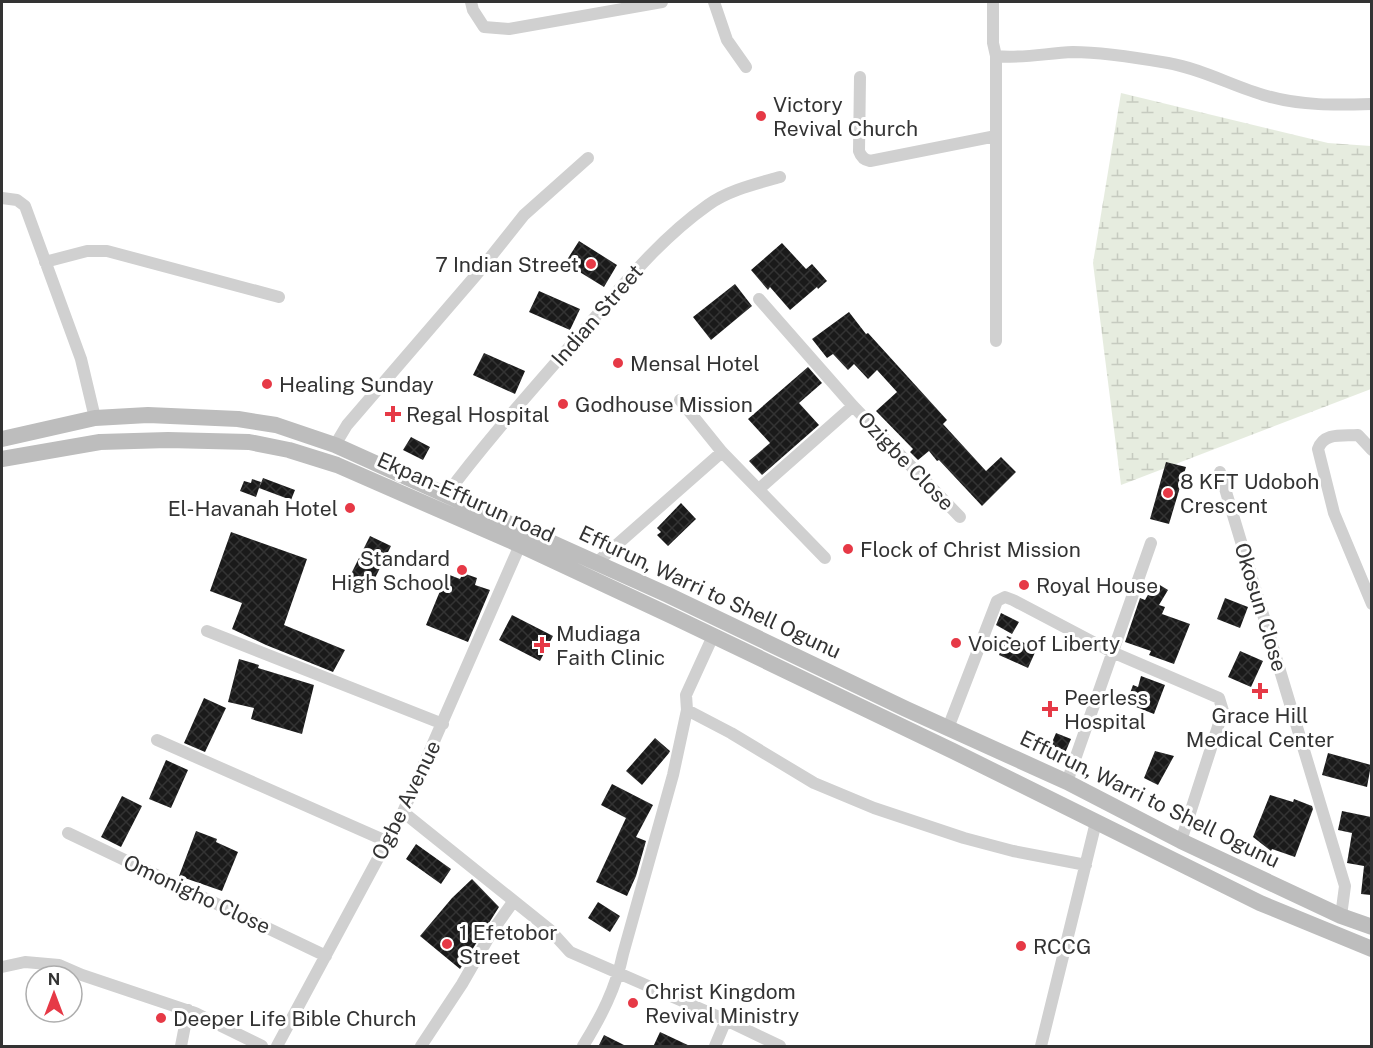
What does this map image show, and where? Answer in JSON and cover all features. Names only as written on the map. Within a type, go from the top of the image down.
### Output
[{"type":"main road","name":"Effurun, Warri to Shell Ogunu","points":[[2,439],[95,418],[148,415],[237,419],[276,425],[334,445],[677,599],[1067,782],[1181,841],[1371,927]]},
{"type":"main road","name":"Ekpan-Effurun road","points":[[2,459],[100,442],[168,440],[249,442],[289,450],[337,465],[520,545],[713,636],[953,751],[1260,903],[1371,949]]},
{"type":"street","points":[[471,2],[473,10],[484,27],[509,29],[662,2]]},
{"type":"street","points":[[714,2],[727,40],[746,67]]},
{"type":"street","points":[[993,2],[993,43],[996,56],[996,341]]},
{"type":"street","points":[[996,56],[1074,52],[1122,57],[1181,66],[1203,72],[1250,91],[1302,104],[1371,104]]},
{"type":"street","points":[[860,77],[860,152],[861,157],[867,160],[996,136]]},
{"type":"street","points":[[334,445],[347,425],[477,274],[524,215],[588,158]]},
{"type":"street","name":"Indian Street","points":[[446,495],[476,456],[641,263],[710,204],[737,190],[780,177]]},
{"type":"street","points":[[2,198],[18,200],[25,206],[81,359],[95,418]]},
{"type":"street","points":[[45,262],[87,251],[107,251],[279,297]]},
{"type":"street","name":"Ozigbe Close","points":[[759,299],[853,406],[960,517]]},
{"type":"street","points":[[680,400],[722,452],[825,558]]},
{"type":"street","name":"Ozigbe Close","points":[[759,489],[853,406]]},
{"type":"street","points":[[1371,450],[1358,435],[1328,437],[1321,441],[1318,449],[1334,513],[1371,604]]},
{"type":"street","points":[[596,564],[722,452]]},
{"type":"street","name":"Okosun Close","points":[[1220,472],[1345,886],[1341,915]]},
{"type":"street","points":[[1067,782],[1151,543]]},
{"type":"street","name":"Ogbe Avenue","points":[[277,1047],[403,812],[520,545]]},
{"type":"street","points":[[948,728],[997,600],[1005,597],[1112,652],[1219,698],[1223,711],[1181,841]]},
{"type":"street","points":[[207,631],[443,724]]},
{"type":"street","points":[[583,1047],[603,1014],[619,972],[673,775],[687,710],[686,695],[713,636]]},
{"type":"street","points":[[687,710],[731,733],[814,783],[874,808],[964,838],[1013,851],[1086,865]]},
{"type":"street","points":[[157,740],[386,841]]},
{"type":"street","points":[[403,812],[550,930],[570,952],[726,1020],[780,1047]]},
{"type":"street","points":[[1041,1047],[1096,822]]},
{"type":"street","name":"Omonigho Close","points":[[68,833],[326,956]]},
{"type":"street","points":[[422,1047],[493,930],[513,902]]},
{"type":"street","points":[[2,967],[25,962],[59,965],[82,975],[188,1010],[241,1034],[262,1047]]},
{"type":"street","points":[[180,1047],[188,1010]]},
{"type":"street","points":[[715,1047],[726,1020]]},
{"type":"green space","points":[[1121,93],[1328,143],[1371,146],[1371,389],[1121,485],[1093,263]]},
{"type":"building","name":"7 Indian Street","points":[[579,241],[617,265],[604,287],[565,263]]},
{"type":"building","points":[[782,243],[806,269],[812,264],[827,281],[790,310],[751,270]]},
{"type":"building","points":[[735,284],[752,306],[711,340],[693,317]]},
{"type":"building","points":[[539,291],[580,309],[570,330],[529,312]]},
{"type":"building","points":[[849,312],[866,334],[868,333],[947,420],[943,424],[986,471],[1001,457],[1016,472],[982,506],[929,451],[918,460],[910,452],[913,449],[876,411],[897,392],[877,370],[868,379],[854,364],[848,370],[833,354],[827,358],[812,339]]},
{"type":"building","points":[[484,353],[525,371],[515,394],[473,375]]},
{"type":"building","points":[[808,367],[822,383],[799,403],[819,425],[762,475],[749,461],[770,443],[748,419]]},
{"type":"building","points":[[411,437],[430,447],[423,460],[403,450]]},
{"type":"building","name":"8 KFT Udoboh Crescent","points":[[1166,462],[1186,467],[1169,524],[1150,519]]},
{"type":"building","points":[[263,478],[295,490],[291,500],[259,488]]},
{"type":"building","points":[[252,479],[261,482],[256,497],[240,491],[244,481],[251,483]]},
{"type":"building","points":[[681,503],[696,519],[668,546],[657,535],[661,532],[657,528]]},
{"type":"building","points":[[231,532],[307,559],[284,625],[345,650],[333,672],[232,629],[242,603],[210,591]]},
{"type":"building","points":[[370,536],[391,546],[370,588],[349,578]]},
{"type":"building","points":[[463,573],[477,578],[475,585],[490,590],[468,642],[426,625],[447,574],[460,579]]},
{"type":"building","points":[[1155,582],[1168,590],[1159,605],[1165,607],[1162,614],[1190,624],[1174,664],[1149,655],[1151,651],[1125,642],[1140,598],[1145,600]]},
{"type":"building","points":[[1225,598],[1248,607],[1240,628],[1217,619]]},
{"type":"building","points":[[1001,613],[1019,622],[1012,634],[996,625]]},
{"type":"building","points":[[512,615],[553,636],[540,661],[499,640]]},
{"type":"building","points":[[1007,636],[1037,648],[1028,668],[999,655]]},
{"type":"building","points":[[1240,651],[1263,661],[1251,687],[1228,677]]},
{"type":"building","points":[[239,659],[259,665],[258,668],[314,685],[302,734],[251,719],[254,708],[228,702]]},
{"type":"building","points":[[1141,676],[1165,685],[1154,714],[1131,705],[1134,697],[1129,696],[1133,685],[1138,687]]},
{"type":"building","points":[[204,698],[226,708],[205,752],[184,743]]},
{"type":"building","points":[[1056,733],[1071,739],[1065,753],[1050,747]]},
{"type":"building","points":[[655,738],[670,751],[642,785],[626,771]]},
{"type":"building","points":[[1155,751],[1174,756],[1158,785],[1144,778]]},
{"type":"building","points":[[1328,753],[1371,765],[1367,787],[1322,775]]},
{"type":"building","points":[[166,760],[188,770],[171,808],[149,799]]},
{"type":"building","points":[[612,784],[653,805],[636,837],[646,841],[636,876],[627,896],[596,882],[626,818],[601,805]]},
{"type":"building","points":[[1270,795],[1293,802],[1294,799],[1312,806],[1313,809],[1295,857],[1272,849],[1271,851],[1253,837]]},
{"type":"building","points":[[122,796],[142,806],[121,847],[101,837]]},
{"type":"building","points":[[1342,811],[1371,817],[1371,895],[1361,894],[1364,866],[1347,863],[1352,833],[1338,830]]},
{"type":"building","points":[[196,831],[217,839],[216,842],[238,852],[222,891],[179,876]]},
{"type":"building","points":[[416,844],[451,869],[441,884],[406,859]]},
{"type":"building","points":[[472,879],[499,907],[460,969],[420,936],[452,898]]},
{"type":"building","points":[[598,902],[620,916],[610,932],[588,918]]},
{"type":"building","points":[[660,1032],[692,1047],[653,1047]]},
{"type":"building","points":[[604,1035],[628,1047],[598,1047]]},
{"type":"place","name":"Victory Revival Church","points":[[761,116]]},
{"type":"place","name":"7 Indian Street","points":[[591,264]]},
{"type":"place","name":"Mensal Hotel","points":[[618,363]]},
{"type":"place","name":"Healing Sunday","points":[[267,384]]},
{"type":"place","name":"Godhouse Mission","points":[[563,404]]},
{"type":"place","name":"Regal Hospital","points":[[393,414]]},
{"type":"place","name":"8 KFT Udoboh Crescent","points":[[1168,493]]},
{"type":"place","name":"El-Havanah Hotel","points":[[350,508]]},
{"type":"place","name":"Flock of Christ Mission","points":[[848,549]]},
{"type":"place","name":"Standard High School","points":[[462,570]]},
{"type":"place","name":"Royal House","points":[[1024,585]]},
{"type":"place","name":"Voice of Liberty","points":[[956,643]]},
{"type":"place","name":"Mudiaga Faith Clinic","points":[[542,645]]},
{"type":"place","name":"Grace Hill Medical Center","points":[[1260,691]]},
{"type":"place","name":"Peerless Hospital","points":[[1050,709]]},
{"type":"place","name":"1 Efetobor Street","points":[[447,944]]},
{"type":"place","name":"RCCG","points":[[1021,946]]},
{"type":"place","name":"Christ Kingdom Revival Ministry","points":[[633,1003]]},
{"type":"place","name":"Deeper Life Bible Church","points":[[161,1018]]}]
